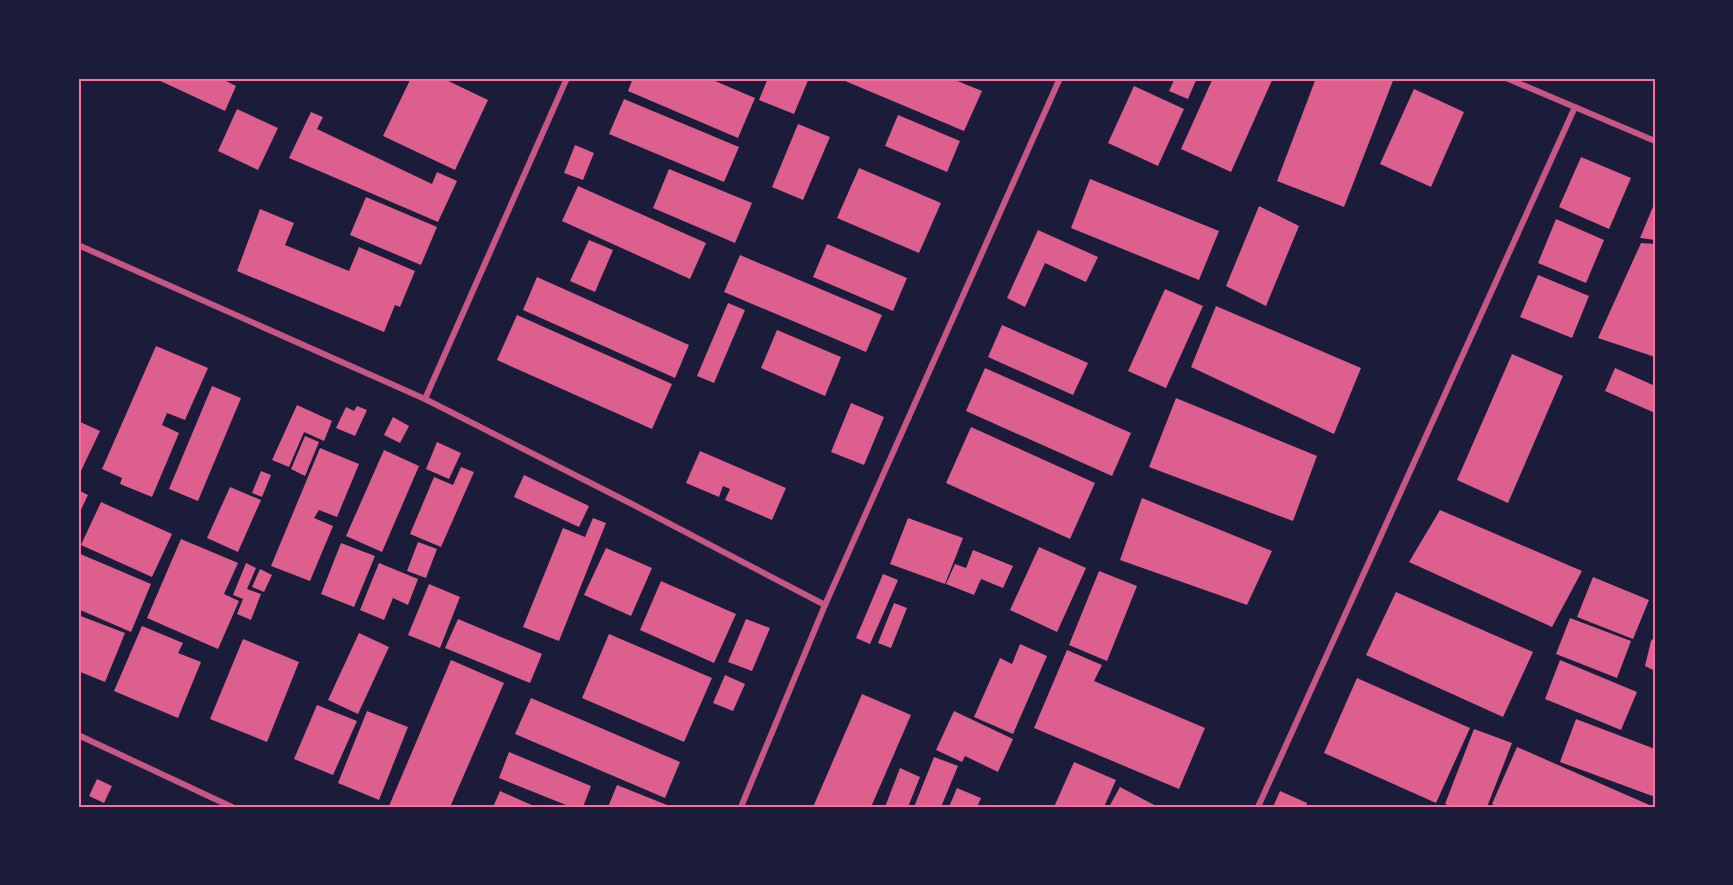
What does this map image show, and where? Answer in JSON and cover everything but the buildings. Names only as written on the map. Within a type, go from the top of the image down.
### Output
[{"type":"street","points":[[424,399],[567,78]]},
{"type":"street","points":[[741,807],[825,605],[1060,78]]},
{"type":"street","points":[[1506,78],[1655,141]]},
{"type":"street","points":[[1258,807],[1575,107]]},
{"type":"street","points":[[78,245],[424,399],[825,605]]},
{"type":"street","points":[[78,735],[232,807]]}]
